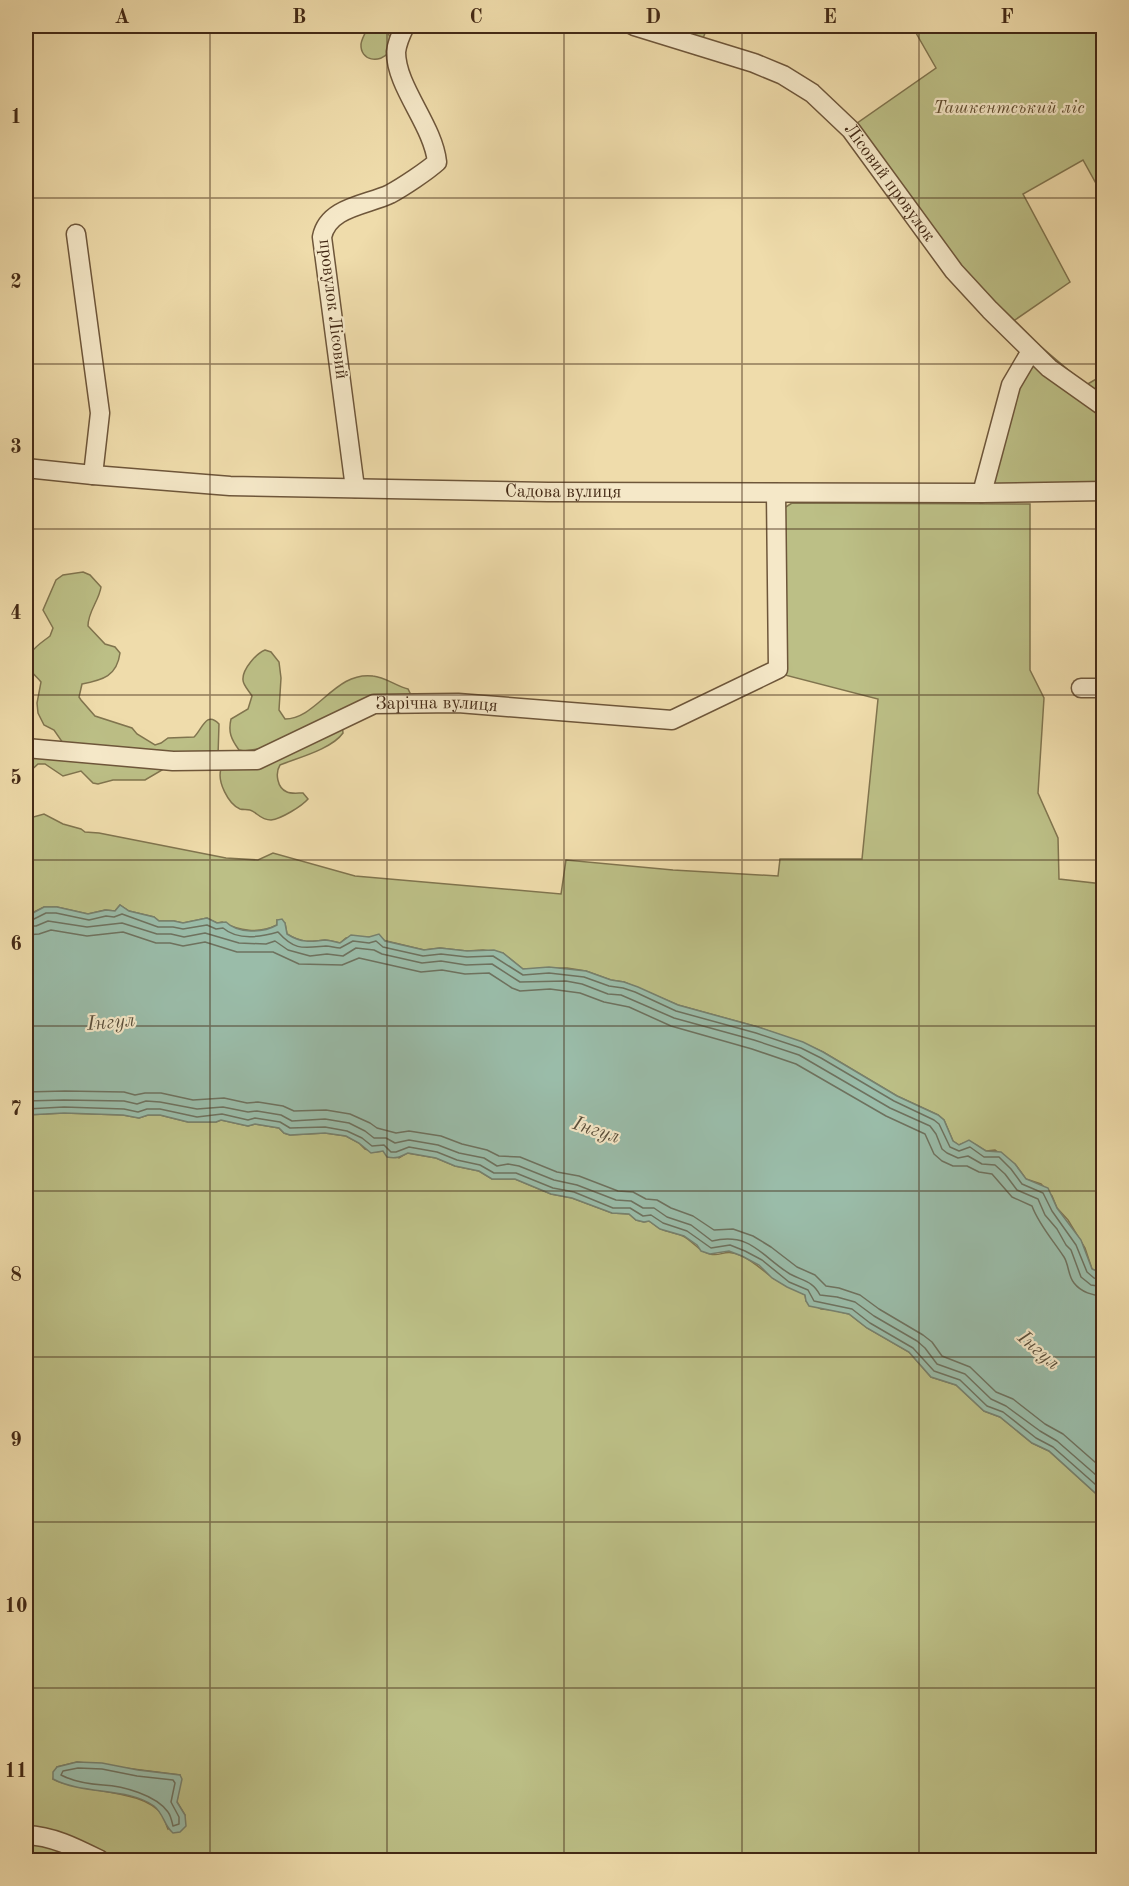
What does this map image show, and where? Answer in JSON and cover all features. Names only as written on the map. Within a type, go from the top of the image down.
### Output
[{"type":"street","name":"провулок Лісовий","points":[[355,488],[321,237],[325,225],[341,213],[392,193],[437,162],[425,124],[397,65],[396,50],[405,26]]},
{"type":"street","name":"Лісовий провулок","points":[[634,26],[754,63],[783,75],[812,93],[851,130],[954,271],[1030,351],[1069,383],[1104,407]]},
{"type":"street","points":[[76,234],[100,413],[93,475]]},
{"type":"street","points":[[982,493],[1011,385],[1030,351]]},
{"type":"street","name":"Садова вулиця","points":[[26,468],[230,486],[776,494],[1104,491]]},
{"type":"street","name":"Зарічна вулиця","points":[[26,748],[173,761],[256,760],[374,704],[458,703],[672,720],[778,669],[776,494]]},
{"type":"street","points":[[1081,688],[1104,688]]},
{"type":"street","points":[[26,1835],[36,1835],[70,1845],[100,1860]]},
{"type":"green space","points":[[369,26],[385,26],[392,42],[389,52],[381,58],[371,59],[362,50],[362,39]]},
{"type":"green space","points":[[655,26],[708,26],[701,43]]},
{"type":"green space","name":"Ташкентський ліс","points":[[912,26],[1103,26],[1103,196],[1083,160],[1023,194],[1070,282],[1012,322],[1086,385],[1103,375],[1103,403],[992,308],[853,126],[936,68]]},
{"type":"green space","points":[[1027,359],[1103,411],[1103,482],[995,485],[990,483]]},
{"type":"green space","points":[[792,503],[1030,504],[1030,670],[1044,698],[1038,793],[1058,838],[1059,879],[1103,884],[1103,1274],[1092,1269],[1085,1248],[1068,1220],[1057,1208],[1052,1196],[1041,1184],[1026,1179],[1015,1164],[995,1150],[986,1151],[971,1143],[959,1145],[953,1141],[944,1120],[938,1115],[897,1096],[823,1052],[803,1043],[758,1027],[678,1005],[624,982],[567,968],[523,969],[503,953],[483,950],[440,948],[424,950],[370,937],[346,938],[340,943],[327,940],[301,940],[287,934],[285,923],[277,920],[277,925],[270,928],[249,930],[235,928],[222,922],[217,923],[207,918],[183,923],[159,921],[154,917],[129,911],[120,905],[115,911],[105,910],[88,914],[57,907],[44,907],[32,913],[26,913],[26,819],[44,814],[85,832],[226,858],[258,860],[273,853],[355,876],[561,894],[566,860],[673,870],[778,876],[780,859],[862,859],[878,699],[781,674],[784,508]]},
{"type":"green space","points":[[83,572],[90,575],[101,587],[88,626],[105,644],[115,647],[120,653],[112,672],[96,681],[82,684],[79,697],[95,716],[132,728],[137,734],[155,745],[168,738],[194,737],[207,720],[215,720],[219,724],[218,756],[206,766],[195,770],[167,767],[145,780],[113,780],[98,784],[93,783],[81,771],[63,776],[45,764],[38,764],[26,775],[26,753],[63,743],[54,730],[44,725],[38,713],[37,703],[41,682],[31,671],[28,659],[33,650],[50,636],[53,628],[43,610],[56,580],[63,575]]},
{"type":"green space","points":[[265,650],[271,652],[279,662],[281,678],[279,710],[285,719],[307,712],[337,687],[360,676],[382,678],[408,689],[412,697],[354,704],[341,713],[343,733],[338,739],[323,748],[280,765],[277,776],[281,787],[289,793],[303,793],[308,799],[291,812],[271,820],[264,819],[250,810],[240,809],[231,802],[224,792],[220,774],[221,769],[260,751],[258,749],[239,750],[232,739],[230,728],[231,719],[248,709],[252,696],[243,682],[247,666]]},
{"type":"green space","points":[[64,1113],[123,1115],[139,1118],[160,1115],[188,1122],[221,1120],[248,1126],[255,1124],[279,1128],[290,1135],[325,1133],[346,1136],[365,1149],[383,1151],[399,1158],[407,1153],[436,1158],[455,1166],[479,1171],[492,1179],[515,1179],[551,1194],[572,1198],[612,1213],[629,1214],[636,1220],[649,1221],[661,1229],[683,1236],[706,1253],[714,1255],[731,1253],[742,1256],[776,1280],[805,1295],[806,1301],[821,1309],[849,1314],[867,1328],[909,1352],[931,1377],[956,1385],[984,1411],[1000,1417],[1032,1443],[1049,1451],[1103,1500],[1103,1860],[26,1860],[26,1115]],"holes":[[[77,1762],[180,1775],[177,1802],[185,1815],[168,1829],[163,1816],[155,1807],[143,1801],[65,1784],[53,1779],[57,1767]]]},
{"type":"water","name":"Інгул","points":[[120,905],[129,911],[154,917],[159,921],[183,923],[207,918],[217,923],[226,922],[237,929],[258,931],[277,925],[277,920],[282,919],[287,934],[301,940],[327,940],[340,943],[351,935],[369,937],[379,934],[385,941],[424,950],[440,948],[467,951],[494,950],[503,953],[523,969],[549,967],[586,971],[638,987],[678,1005],[803,1042],[897,1096],[938,1115],[944,1120],[953,1141],[959,1145],[969,1140],[986,1151],[1001,1152],[1015,1164],[1026,1179],[1048,1188],[1057,1208],[1081,1240],[1092,1269],[1103,1274],[1103,1500],[1049,1451],[1032,1443],[1000,1417],[984,1411],[956,1385],[931,1377],[909,1352],[867,1328],[849,1314],[809,1306],[805,1295],[772,1278],[759,1265],[729,1251],[710,1254],[701,1251],[697,1245],[684,1236],[660,1229],[649,1221],[636,1220],[629,1214],[612,1213],[572,1198],[551,1194],[515,1179],[492,1179],[479,1171],[455,1166],[436,1158],[408,1153],[390,1158],[383,1151],[371,1153],[346,1136],[325,1133],[290,1135],[279,1128],[255,1124],[248,1126],[221,1120],[188,1122],[160,1115],[139,1118],[123,1115],[64,1113],[26,1115],[26,913],[33,913],[44,907],[57,907],[88,914],[106,910],[115,911]]},
{"type":"water","points":[[77,1762],[102,1763],[180,1775],[182,1779],[177,1802],[185,1815],[186,1826],[180,1832],[173,1833],[157,1809],[143,1800],[119,1793],[65,1784],[53,1779],[53,1772],[57,1767]]}]
